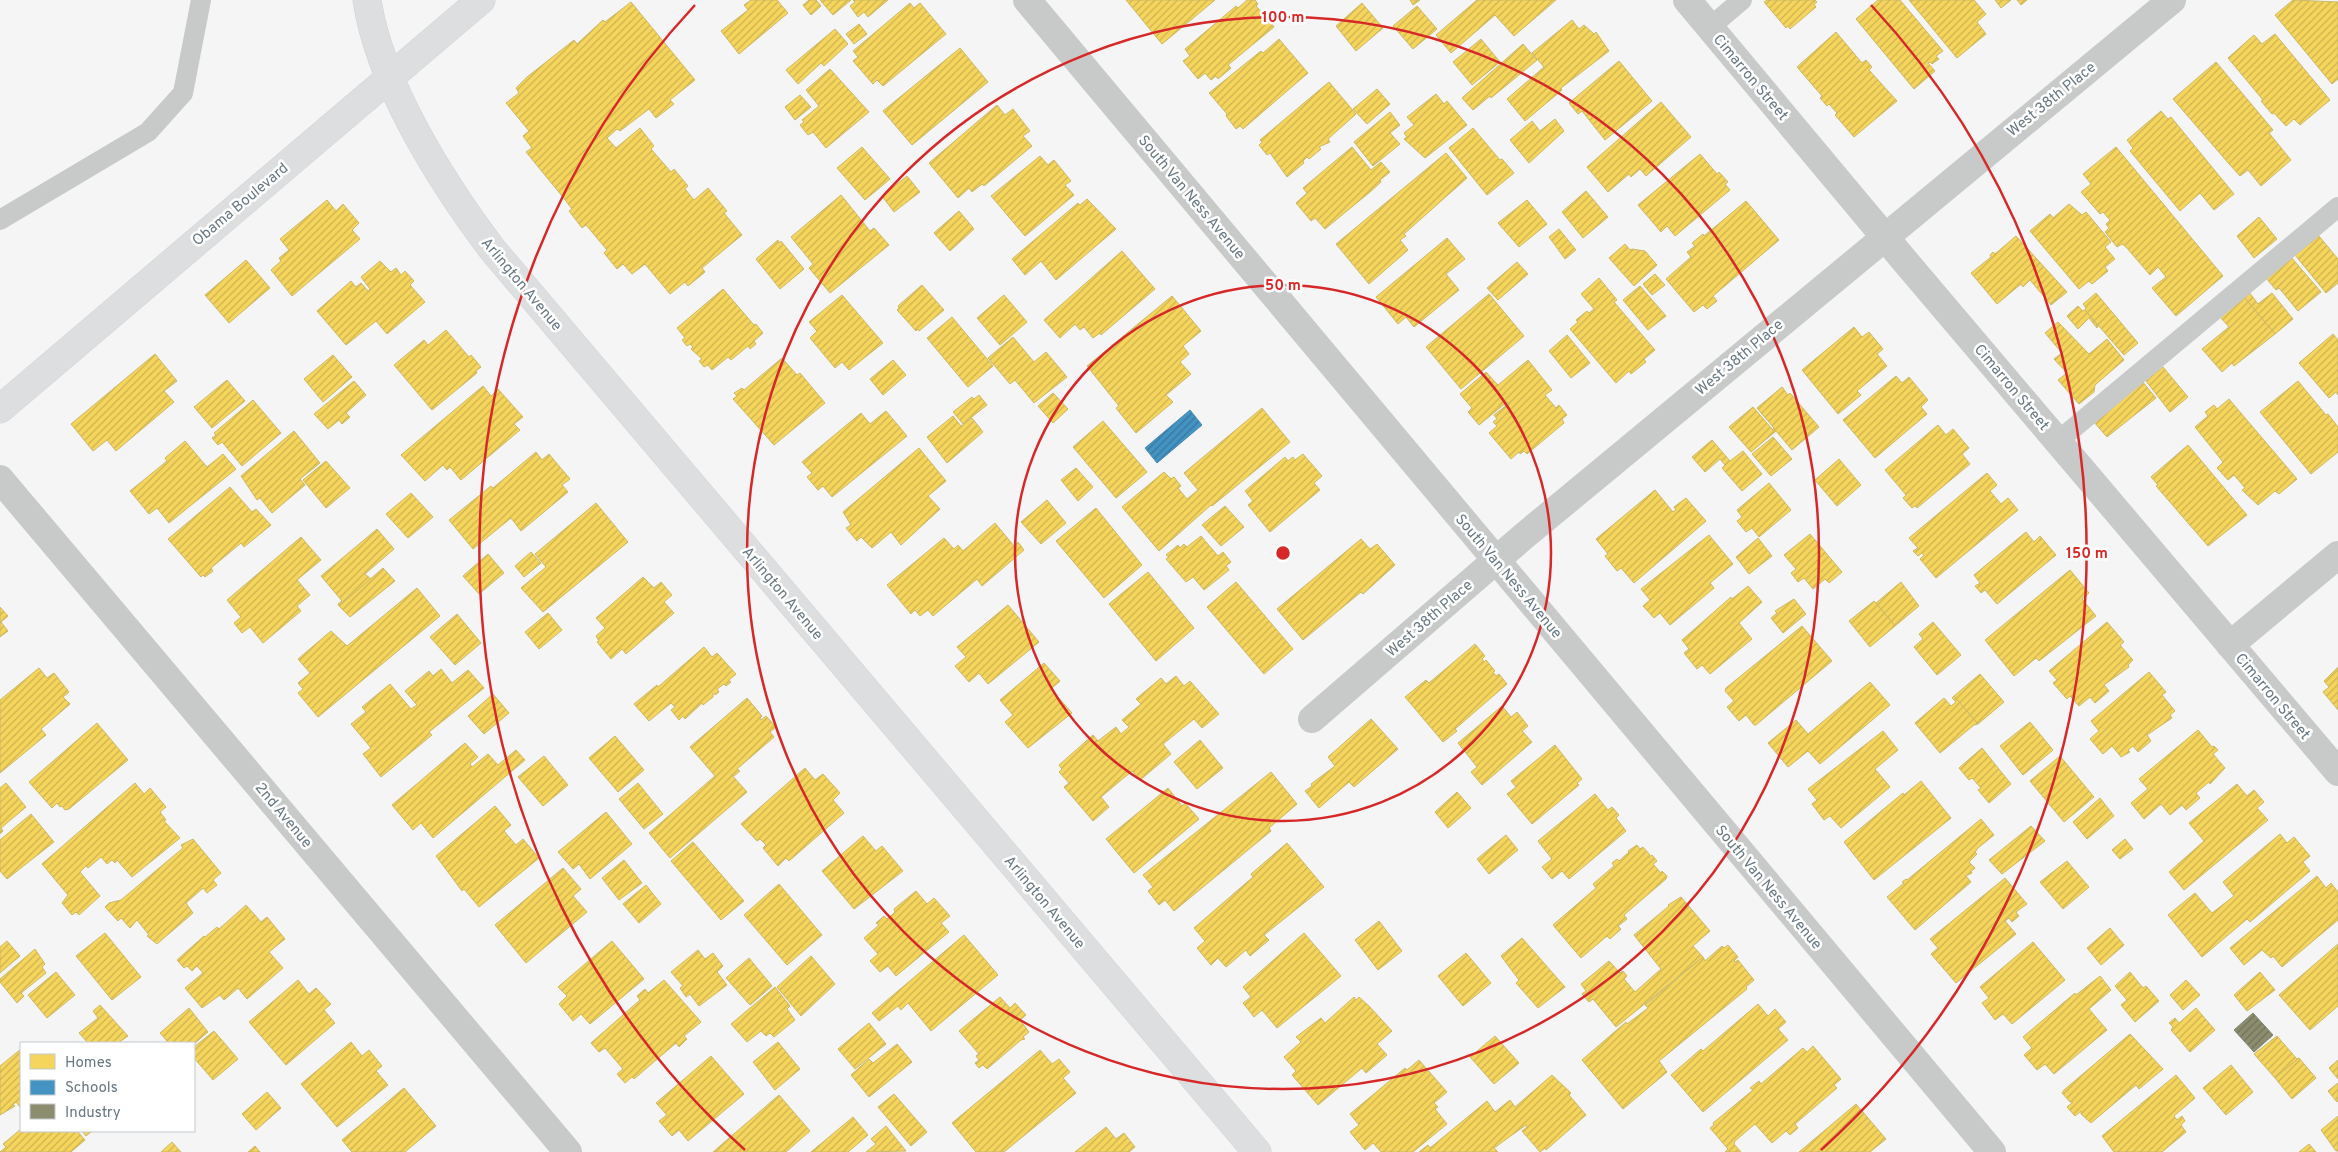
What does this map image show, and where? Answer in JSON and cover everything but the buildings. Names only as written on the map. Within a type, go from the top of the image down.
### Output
[{"type":"main road","name":"Arlington Avenue","points":[[367,0],[389,77],[427,152],[466,214],[492,249],[1257,1152]]},
{"type":"main road","name":"Obama Boulevard","points":[[0,409],[481,0]]},
{"type":"street","name":"South Van Ness Avenue","points":[[1027,0],[1992,1152]]},
{"type":"street","name":"Cimarron Street","points":[[1687,0],[1884,237],[2338,772]]},
{"type":"street","name":"West 38th Place","points":[[1312,719],[1496,560],[2172,0]]},
{"type":"street","name":"2nd Avenue","points":[[0,479],[568,1152]]},
{"type":"street","points":[[2230,645],[2338,555]]},
{"type":"lane","points":[[0,220],[148,132],[183,93],[202,0]]},
{"type":"lane","points":[[1710,27],[1742,0]]},
{"type":"lane","points":[[2058,441],[2338,207]]}]
